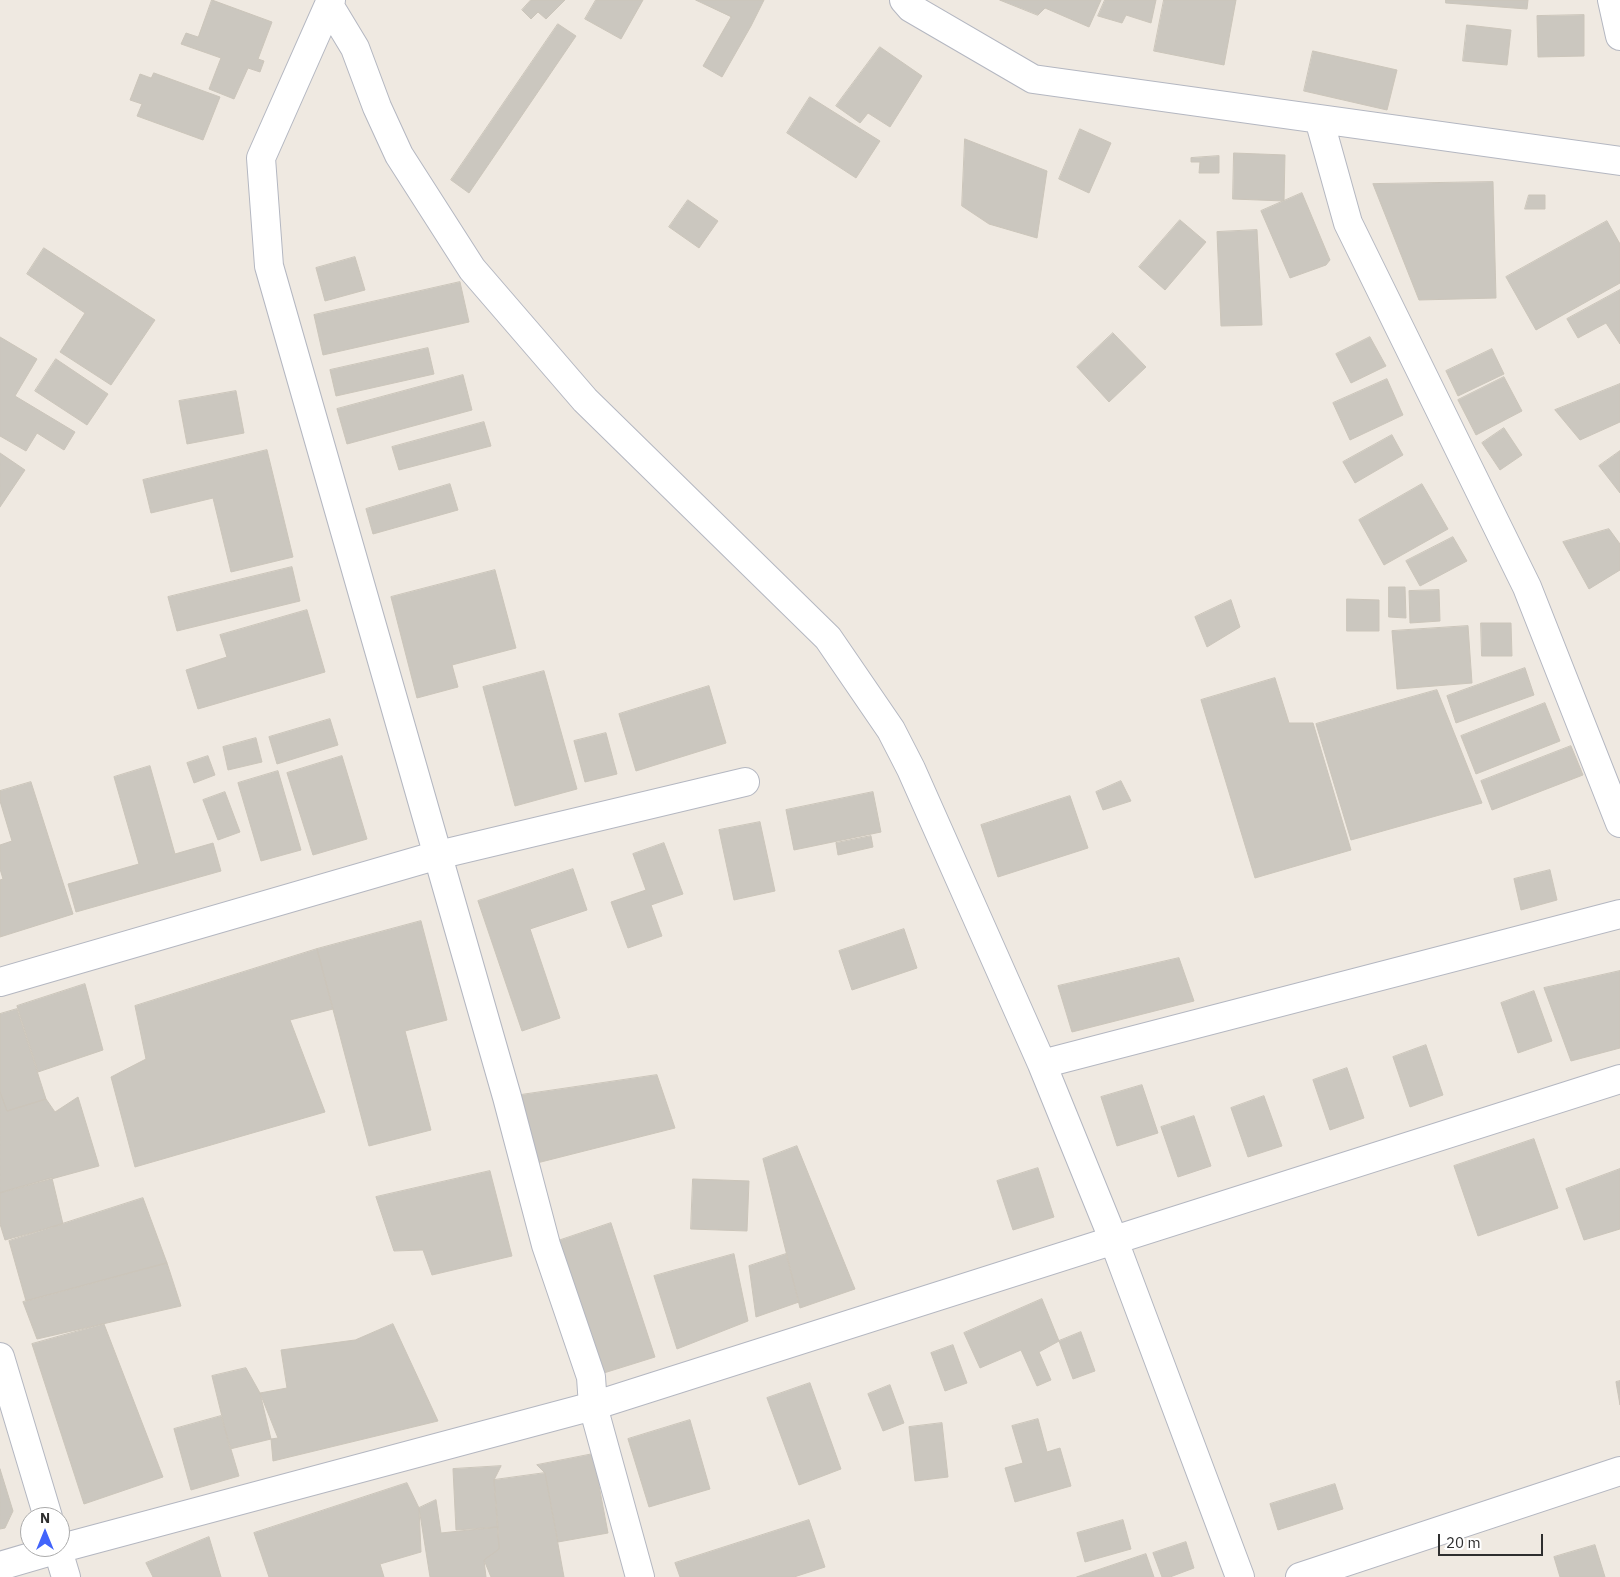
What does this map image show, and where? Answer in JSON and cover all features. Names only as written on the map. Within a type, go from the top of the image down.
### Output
[{"type":"street","points":[[904,0],[911,8],[1033,78],[1620,161]]},
{"type":"street","points":[[1612,0],[1620,36]]},
{"type":"street","points":[[330,2],[261,158],[269,266],[438,855],[546,1245],[590,1378],[593,1406],[640,1577]]},
{"type":"street","points":[[330,2],[355,48],[377,107],[399,155],[472,269],[585,400],[828,638],[891,730],[911,769],[1042,1064],[1114,1241],[1240,1577]]},
{"type":"street","points":[[1320,119],[1348,223],[1528,587],[1620,823]]},
{"type":"street","points":[[0,982],[438,855],[745,782]]},
{"type":"street","points":[[1042,1064],[1620,914]]},
{"type":"street","points":[[70,1545],[593,1406],[1620,1079]]},
{"type":"street","points":[[0,1357],[45,1507]]},
{"type":"street","points":[[1300,1577],[1620,1471]]},
{"type":"street","points":[[0,1566],[29,1557]]},
{"type":"street","points":[[60,1557],[66,1577]]},
{"type":"building","points":[[212,0],[272,22],[258,59],[264,61],[260,72],[248,68],[234,99],[209,89],[221,58],[181,44],[186,33],[198,37]]},
{"type":"building","points":[[531,0],[565,0],[546,19],[538,12],[531,19],[522,10]]},
{"type":"building","points":[[596,0],[643,0],[621,39],[585,19]]},
{"type":"building","points":[[696,0],[764,0],[722,77],[703,66],[731,17]]},
{"type":"building","points":[[1000,0],[1101,0],[1089,27],[1045,8],[1038,15]]},
{"type":"building","points":[[1105,0],[1156,0],[1151,23],[1126,15],[1122,23],[1098,16]]},
{"type":"building","points":[[1164,0],[1236,0],[1224,65],[1154,51]]},
{"type":"building","points":[[1446,0],[1528,0],[1527,9],[1446,3]]},
{"type":"building","points":[[1584,15],[1584,56],[1538,57],[1537,16]]},
{"type":"building","points":[[558,24],[576,36],[469,193],[451,180]]},
{"type":"building","points":[[1467,25],[1511,30],[1507,65],[1463,61]]},
{"type":"building","points":[[880,47],[922,76],[890,127],[868,113],[860,123],[836,106]]},
{"type":"building","points":[[1313,51],[1397,70],[1387,110],[1304,91]]},
{"type":"building","points":[[154,73],[220,97],[203,140],[137,116],[142,104],[130,100],[140,74],[151,78]]},
{"type":"building","points":[[810,97],[880,141],[856,178],[787,133]]},
{"type":"building","points":[[1080,129],[1111,143],[1089,193],[1059,179]]},
{"type":"building","points":[[965,139],[1047,171],[1037,238],[989,224],[962,206]]},
{"type":"building","points":[[1234,153],[1285,155],[1284,201],[1233,199]]},
{"type":"building","points":[[1219,156],[1219,173],[1199,173],[1200,162],[1191,162],[1191,158]]},
{"type":"building","points":[[1493,182],[1496,298],[1419,300],[1373,184]]},
{"type":"building","points":[[1302,193],[1330,260],[1326,265],[1290,278],[1261,211]]},
{"type":"building","points":[[1529,195],[1545,195],[1545,209],[1525,209]]},
{"type":"building","points":[[688,200],[718,221],[699,248],[669,227]]},
{"type":"building","points":[[1180,220],[1206,242],[1165,290],[1139,267]]},
{"type":"building","points":[[1607,221],[1620,244],[1620,283],[1536,330],[1506,277]]},
{"type":"building","points":[[1257,230],[1262,325],[1221,326],[1217,232]]},
{"type":"building","points":[[44,248],[155,320],[111,385],[60,352],[85,313],[27,274]]},
{"type":"building","points":[[355,257],[365,290],[325,301],[316,268]]},
{"type":"building","points":[[460,282],[469,322],[323,355],[314,315]]},
{"type":"building","points":[[1620,290],[1620,344],[1606,323],[1578,338],[1567,319]]},
{"type":"building","points":[[1113,333],[1146,367],[1109,402],[1077,367]]},
{"type":"building","points":[[0,337],[37,359],[15,396],[75,432],[64,450],[37,433],[26,451],[0,436]]},
{"type":"building","points":[[1370,337],[1386,366],[1351,383],[1336,354]]},
{"type":"building","points":[[428,348],[434,374],[336,396],[330,370]]},
{"type":"building","points":[[1492,349],[1504,374],[1458,396],[1446,371]]},
{"type":"building","points":[[56,359],[108,394],[87,425],[35,391]]},
{"type":"building","points":[[463,375],[472,410],[347,444],[337,409]]},
{"type":"building","points":[[1504,377],[1522,411],[1476,435],[1458,400]]},
{"type":"building","points":[[1387,379],[1403,415],[1350,440],[1333,403]]},
{"type":"building","points":[[1620,384],[1620,422],[1580,440],[1555,410]]},
{"type":"building","points":[[236,391],[244,433],[187,444],[179,401]]},
{"type":"building","points":[[484,422],[491,446],[399,470],[392,447]]},
{"type":"building","points":[[1504,428],[1522,455],[1500,470],[1482,443]]},
{"type":"building","points":[[1392,435],[1403,455],[1355,483],[1343,462]]},
{"type":"building","points":[[267,450],[293,557],[231,572],[213,498],[151,513],[143,480]]},
{"type":"building","points":[[1620,451],[1620,493],[1599,466]]},
{"type":"building","points":[[0,453],[25,470],[0,507]]},
{"type":"building","points":[[450,484],[458,510],[373,534],[366,509]]},
{"type":"building","points":[[1422,484],[1448,529],[1384,565],[1359,520]]},
{"type":"building","points":[[1609,529],[1620,544],[1620,570],[1589,589],[1563,542]]},
{"type":"building","points":[[1453,537],[1467,561],[1420,586],[1406,561]]},
{"type":"building","points":[[292,567],[300,601],[177,631],[168,597]]},
{"type":"building","points":[[495,570],[516,648],[452,665],[458,687],[417,698],[391,597]]},
{"type":"building","points":[[1389,587],[1405,587],[1406,618],[1389,617]]},
{"type":"building","points":[[1439,590],[1440,621],[1410,623],[1409,591]]},
{"type":"building","points":[[1347,599],[1379,600],[1379,631],[1347,631]]},
{"type":"building","points":[[1231,600],[1240,627],[1207,647],[1195,617]]},
{"type":"building","points":[[307,610],[325,672],[198,709],[186,670],[227,657],[220,635]]},
{"type":"building","points":[[1481,623],[1511,623],[1512,656],[1482,656]]},
{"type":"building","points":[[1468,626],[1472,683],[1397,689],[1392,631]]},
{"type":"building","points":[[1525,668],[1534,695],[1456,723],[1447,696]]},
{"type":"building","points":[[544,671],[577,789],[515,806],[483,687]]},
{"type":"building","points":[[1275,678],[1289,723],[1313,723],[1351,850],[1255,878],[1201,700]]},
{"type":"building","points":[[709,686],[726,743],[636,771],[619,714]]},
{"type":"building","points":[[1437,690],[1482,803],[1351,840],[1316,724]]},
{"type":"building","points":[[1545,703],[1560,741],[1476,774],[1461,736]]},
{"type":"building","points":[[330,719],[338,745],[277,764],[269,737]]},
{"type":"building","points":[[606,733],[617,774],[585,782],[574,741]]},
{"type":"building","points":[[256,738],[262,762],[228,770],[223,747]]},
{"type":"building","points":[[1571,746],[1583,775],[1492,810],[1481,781]]},
{"type":"building","points":[[208,756],[215,775],[194,783],[187,763]]},
{"type":"building","points":[[342,756],[367,839],[313,855],[287,773]]},
{"type":"building","points":[[150,766],[175,854],[213,843],[221,871],[76,912],[68,884],[139,864],[114,777]]},
{"type":"building","points":[[278,771],[301,850],[261,861],[238,783]]},
{"type":"building","points":[[1121,781],[1131,801],[1103,810],[1096,792]]},
{"type":"building","points":[[31,782],[73,914],[0,937],[0,880],[3,879],[0,869],[0,845],[12,841],[0,801],[0,791]]},
{"type":"building","points":[[225,792],[240,832],[218,840],[203,800]]},
{"type":"building","points":[[873,792],[881,832],[794,850],[786,810]]},
{"type":"building","points":[[1070,796],[1088,848],[998,877],[981,825]]},
{"type":"building","points":[[760,822],[775,891],[734,900],[719,830]]},
{"type":"building","points":[[871,836],[873,847],[838,855],[836,843]]},
{"type":"building","points":[[664,843],[683,894],[651,905],[662,936],[628,948],[611,902],[646,890],[633,854]]},
{"type":"building","points":[[573,869],[587,910],[530,929],[560,1018],[522,1031],[478,901]]},
{"type":"building","points":[[1550,870],[1557,900],[1521,910],[1514,879]]},
{"type":"building","points":[[421,921],[447,1020],[405,1031],[431,1130],[369,1146],[317,949]]},
{"type":"building","points":[[904,929],[917,968],[852,990],[839,951]]},
{"type":"building","points":[[317,949],[333,1009],[290,1020],[325,1112],[135,1167],[111,1077],[146,1059],[135,1006]]},
{"type":"building","points":[[1179,958],[1194,1001],[1072,1032],[1058,986]]},
{"type":"building","points":[[1620,971],[1620,1048],[1571,1061],[1544,988]]},
{"type":"building","points":[[85,984],[103,1050],[38,1072],[17,1006]]},
{"type":"building","points":[[1534,991],[1552,1041],[1518,1053],[1501,1003]]},
{"type":"building","points":[[17,1009],[46,1099],[7,1111],[0,1092],[0,1014]]},
{"type":"building","points":[[1426,1045],[1443,1095],[1410,1107],[1393,1057]]},
{"type":"building","points":[[1347,1068],[1364,1118],[1330,1130],[1313,1080]]},
{"type":"building","points":[[657,1075],[675,1128],[533,1164],[507,1097]]},
{"type":"building","points":[[1142,1085],[1158,1133],[1117,1146],[1101,1097]]},
{"type":"building","points":[[0,1092],[7,1111],[46,1099],[55,1112],[78,1097],[99,1166],[0,1193]]},
{"type":"building","points":[[1264,1096],[1282,1146],[1248,1157],[1231,1108]]},
{"type":"building","points":[[1194,1116],[1211,1166],[1178,1177],[1161,1127]]},
{"type":"building","points":[[1534,1139],[1558,1208],[1478,1236],[1454,1166]]},
{"type":"building","points":[[797,1146],[855,1289],[800,1308],[763,1159]]},
{"type":"building","points":[[1038,1168],[1054,1217],[1013,1230],[997,1181]]},
{"type":"building","points":[[1620,1169],[1620,1229],[1584,1240],[1566,1189]]},
{"type":"building","points":[[490,1171],[512,1256],[432,1275],[423,1250],[394,1251],[376,1197]]},
{"type":"building","points":[[52,1178],[63,1224],[5,1240],[0,1224],[0,1193]]},
{"type":"building","points":[[693,1179],[749,1181],[747,1231],[691,1229]]},
{"type":"building","points":[[143,1198],[167,1263],[26,1301],[9,1241]]},
{"type":"building","points":[[611,1223],[655,1357],[591,1377],[546,1245]]},
{"type":"building","points":[[734,1254],[748,1321],[677,1349],[654,1276]]},
{"type":"building","points":[[786,1254],[799,1302],[756,1317],[749,1266]]},
{"type":"building","points":[[167,1263],[181,1306],[37,1339],[23,1302]]},
{"type":"building","points":[[1042,1299],[1059,1341],[1039,1352],[1051,1380],[1037,1386],[1021,1350],[980,1368],[964,1333]]},
{"type":"building","points":[[104,1324],[163,1477],[84,1504],[32,1344]]},
{"type":"building","points":[[393,1324],[438,1421],[273,1461],[271,1439],[278,1438],[260,1393],[287,1388],[281,1350],[355,1340]]},
{"type":"building","points":[[1081,1332],[1095,1371],[1073,1379],[1059,1341]]},
{"type":"building","points":[[953,1345],[967,1383],[945,1391],[931,1353]]},
{"type":"building","points":[[246,1368],[260,1393],[271,1439],[230,1449],[212,1376]]},
{"type":"building","points":[[1620,1381],[1620,1405],[1616,1382]]},
{"type":"building","points":[[810,1383],[841,1469],[799,1485],[767,1398]]},
{"type":"building","points":[[890,1385],[904,1423],[883,1431],[868,1394]]},
{"type":"building","points":[[221,1416],[239,1476],[191,1490],[174,1429]]},
{"type":"building","points":[[1038,1419],[1047,1452],[1060,1448],[1071,1486],[1015,1502],[1005,1468],[1023,1463],[1012,1426]]},
{"type":"building","points":[[690,1420],[710,1489],[649,1507],[628,1439]]},
{"type":"building","points":[[942,1423],[948,1477],[915,1481],[909,1427]]},
{"type":"building","points":[[593,1454],[608,1533],[558,1542],[545,1473],[537,1465]]},
{"type":"building","points":[[501,1466],[494,1480],[498,1527],[456,1530],[453,1469]]},
{"type":"building","points":[[0,1469],[13,1511],[5,1528],[0,1529]]},
{"type":"building","points":[[545,1473],[564,1577],[491,1577],[484,1560],[499,1549],[494,1480]]},
{"type":"building","points":[[407,1483],[419,1508],[421,1552],[380,1564],[384,1577],[269,1577],[254,1533]]},
{"type":"building","points":[[1335,1484],[1343,1509],[1278,1530],[1270,1504]]},
{"type":"building","points":[[436,1500],[441,1533],[498,1527],[499,1549],[484,1560],[486,1577],[430,1577],[419,1508]]},
{"type":"building","points":[[809,1520],[825,1567],[794,1577],[680,1577],[675,1563]]},
{"type":"building","points":[[1123,1520],[1131,1549],[1085,1562],[1077,1533]]},
{"type":"building","points":[[209,1537],[221,1577],[153,1577],[146,1563]]},
{"type":"building","points":[[1186,1542],[1194,1568],[1170,1577],[1162,1577],[1153,1553]]},
{"type":"building","points":[[1595,1545],[1605,1577],[1560,1577],[1554,1557]]},
{"type":"building","points":[[1146,1554],[1154,1577],[1077,1577]]}]
